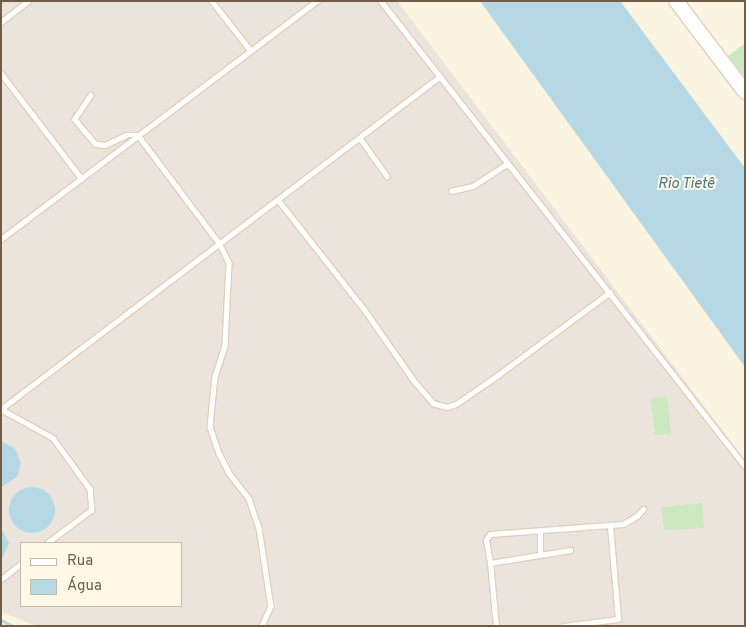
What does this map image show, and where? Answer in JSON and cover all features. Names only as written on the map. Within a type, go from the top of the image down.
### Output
[{"type":"main road","points":[[676,1],[745,92]]},
{"type":"lane","points":[[1,22],[28,1]]},
{"type":"lane","points":[[212,1],[251,51]]},
{"type":"lane","points":[[1,239],[317,1]]},
{"type":"lane","points":[[381,1],[438,77],[610,292],[745,466]]},
{"type":"lane","points":[[1,73],[82,179]]},
{"type":"lane","points":[[49,542],[92,510],[90,489],[53,438],[1,409],[219,243],[278,201],[438,77]]},
{"type":"lane","points":[[91,95],[75,119],[96,144],[105,145],[126,135],[138,135]]},
{"type":"lane","points":[[138,135],[219,243],[228,263],[226,346],[215,376],[210,426],[219,453],[229,473],[249,499],[260,528],[271,606],[262,626]]},
{"type":"lane","points":[[360,138],[387,176]]},
{"type":"lane","points":[[451,191],[473,186],[507,164]]},
{"type":"lane","points":[[278,201],[364,309],[415,382],[433,403],[447,407],[456,404],[498,375],[610,292]]},
{"type":"lane","points":[[496,626],[486,540],[490,534],[540,532],[610,525],[631,520],[643,509]]},
{"type":"lane","points":[[564,626],[618,619],[610,525]]},
{"type":"lane","points":[[540,532],[540,554]]},
{"type":"lane","points":[[490,563],[570,550]]},
{"type":"lane","points":[[1,579],[20,565]]},
{"type":"shaded area","points":[[1,1],[397,1],[745,460],[745,626],[37,626],[1,612]]},
{"type":"green space","points":[[745,43],[745,77],[728,56]]},
{"type":"green space","points":[[667,397],[671,434],[655,435],[651,399]]},
{"type":"green space","points":[[702,503],[704,528],[664,530],[662,507]]},
{"type":"water","name":"Rio Tietê","points":[[480,1],[620,1],[745,168],[745,367]]},
{"type":"water","points":[[1,441],[15,449],[21,463],[17,477],[1,487]]},
{"type":"water","points":[[27,487],[37,487],[51,497],[55,510],[51,523],[45,529],[37,533],[27,533],[13,523],[9,515],[9,505],[19,491]]},
{"type":"water","points":[[1,528],[9,543],[1,561]]},
{"type":"waterway","points":[[1,620],[13,626]]}]
